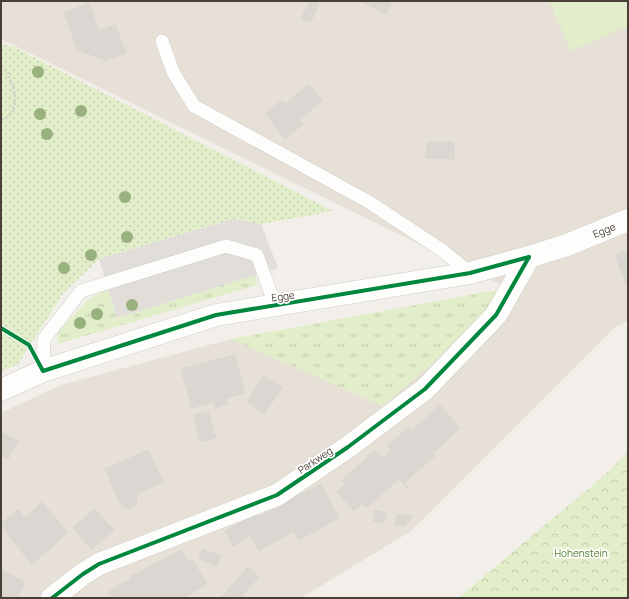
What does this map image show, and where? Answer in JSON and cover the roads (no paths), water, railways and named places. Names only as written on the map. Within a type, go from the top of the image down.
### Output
[{"type":"street","name":"Egge","points":[[1,390],[43,371],[216,316],[470,273],[530,257],[567,245],[628,220]]},
{"type":"street","name":"Parkweg","points":[[52,598],[83,574],[99,564],[277,495],[348,447],[425,389],[496,316],[530,257]]},
{"type":"lane","points":[[162,40],[173,72],[194,106],[369,202],[443,251],[470,273]]},
{"type":"lane","points":[[43,371],[44,339],[81,291],[226,246],[257,255],[275,305]]},
{"type":"park label","name":"Hohenstein","points":[[581,553]]}]
